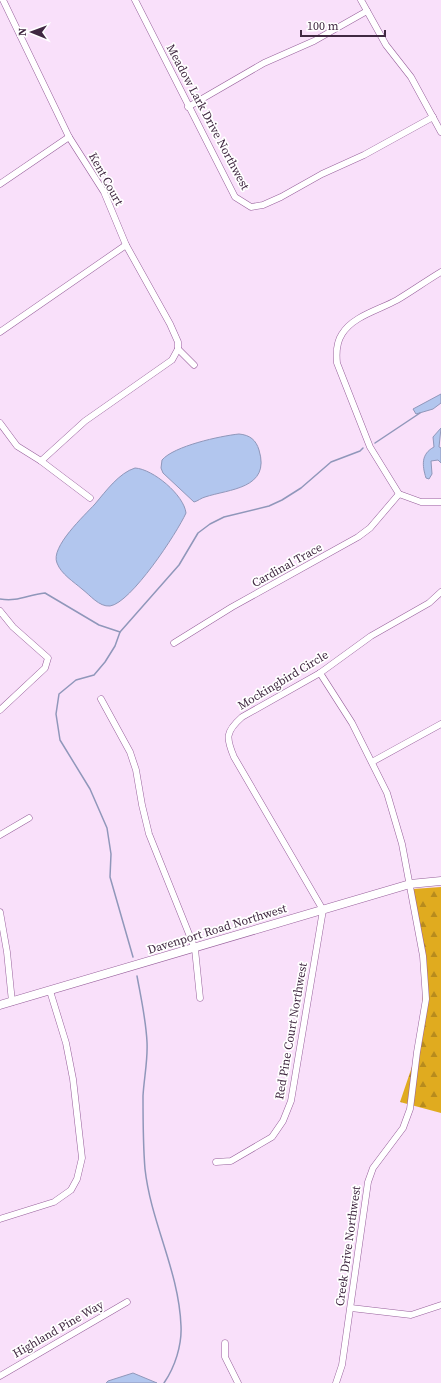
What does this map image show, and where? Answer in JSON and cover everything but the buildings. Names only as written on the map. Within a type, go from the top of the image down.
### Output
[{"type":"street","name":"Kent Court","points":[[2,0],[69,137],[104,192],[126,246],[170,324],[178,342],[178,349],[194,365]]},
{"type":"street","name":"Meadow Lark Drive Northwest","points":[[134,0],[235,197],[251,207],[263,206],[322,174],[364,155],[433,116]]},
{"type":"street","points":[[361,0],[386,45],[411,77],[441,132]]},
{"type":"street","points":[[188,107],[264,63],[314,41],[367,11]]},
{"type":"street","points":[[0,184],[69,137]]},
{"type":"street","points":[[0,332],[126,246]]},
{"type":"street","points":[[441,272],[396,300],[348,325],[341,334],[335,351],[337,363],[370,447],[399,494],[421,502],[441,502],[441,509]]},
{"type":"street","points":[[42,461],[85,421],[172,360],[178,349]]},
{"type":"street","points":[[0,423],[17,446],[42,461],[90,498]]},
{"type":"street","name":"Cardinal Trace","points":[[174,643],[232,607],[358,537],[370,528],[399,494]]},
{"type":"street","name":"Mockingbird Circle","points":[[323,910],[258,799],[228,742],[231,726],[242,716],[320,673],[371,636],[429,603],[441,592]]},
{"type":"street","points":[[0,611],[13,628],[48,658],[45,668],[0,710]]},
{"type":"street","name":"Creek Drive Northwest","points":[[320,673],[352,723],[372,762],[392,809],[410,884],[423,956],[426,999],[417,1052],[410,1109],[403,1128],[373,1168],[368,1182],[342,1365],[336,1383]]},
{"type":"street","points":[[101,698],[130,752],[139,781],[142,805],[149,834],[196,949],[200,998]]},
{"type":"street","points":[[372,762],[441,724]]},
{"type":"street","points":[[0,835],[29,818]]},
{"type":"street","name":"Davenport Road Northwest","points":[[0,1005],[196,949],[410,884],[441,881]]},
{"type":"street","name":"Red Pine Court Northwest","points":[[216,1162],[231,1161],[272,1137],[283,1121],[291,1101],[323,910]]},
{"type":"street","points":[[0,912],[7,952],[12,1002]]},
{"type":"street","points":[[0,1218],[54,1202],[71,1190],[77,1179],[82,1158],[73,1078],[66,1043],[50,991]]},
{"type":"street","name":"Highland Pine Way","points":[[0,1376],[127,1302]]},
{"type":"street","points":[[351,1308],[412,1315],[441,1305]]},
{"type":"street","points":[[225,1343],[225,1357],[238,1383]]},
{"type":"green space","points":[[441,887],[441,1113],[400,1102],[420,1043],[424,976],[413,889]]},
{"type":"water","points":[[441,394],[441,403],[433,409],[416,414],[413,409]]},
{"type":"water","points":[[441,428],[439,447],[441,448],[441,463],[438,460],[431,461],[432,474],[429,479],[426,478],[423,464],[425,456],[434,447],[433,437]]},
{"type":"water","points":[[239,434],[249,437],[256,443],[259,450],[261,463],[259,473],[254,480],[246,485],[204,497],[194,502],[163,473],[161,468],[162,460],[176,450],[209,439]]},
{"type":"water","points":[[135,468],[142,469],[159,478],[174,491],[184,506],[186,513],[164,550],[141,581],[119,602],[106,606],[95,600],[65,574],[57,563],[56,556],[63,540],[108,488],[118,478],[129,470]]},
{"type":"water","points":[[133,1373],[157,1383],[106,1383],[108,1381]]},
{"type":"waterway","points":[[375,443],[420,413]]},
{"type":"waterway","points":[[133,957],[110,877],[111,854],[107,828],[90,789],[60,740],[56,714],[59,694],[76,680],[94,675],[105,662],[115,646],[120,632],[179,565],[198,533],[210,524],[224,517],[269,506],[282,500],[301,488],[331,462],[360,451],[363,448]]},
{"type":"waterway","points":[[0,599],[12,600],[45,593],[99,625],[120,632]]},
{"type":"waterway","points":[[137,976],[147,1042],[143,1096],[143,1142],[145,1169],[153,1209],[175,1286],[181,1326],[177,1356],[164,1383]]}]
